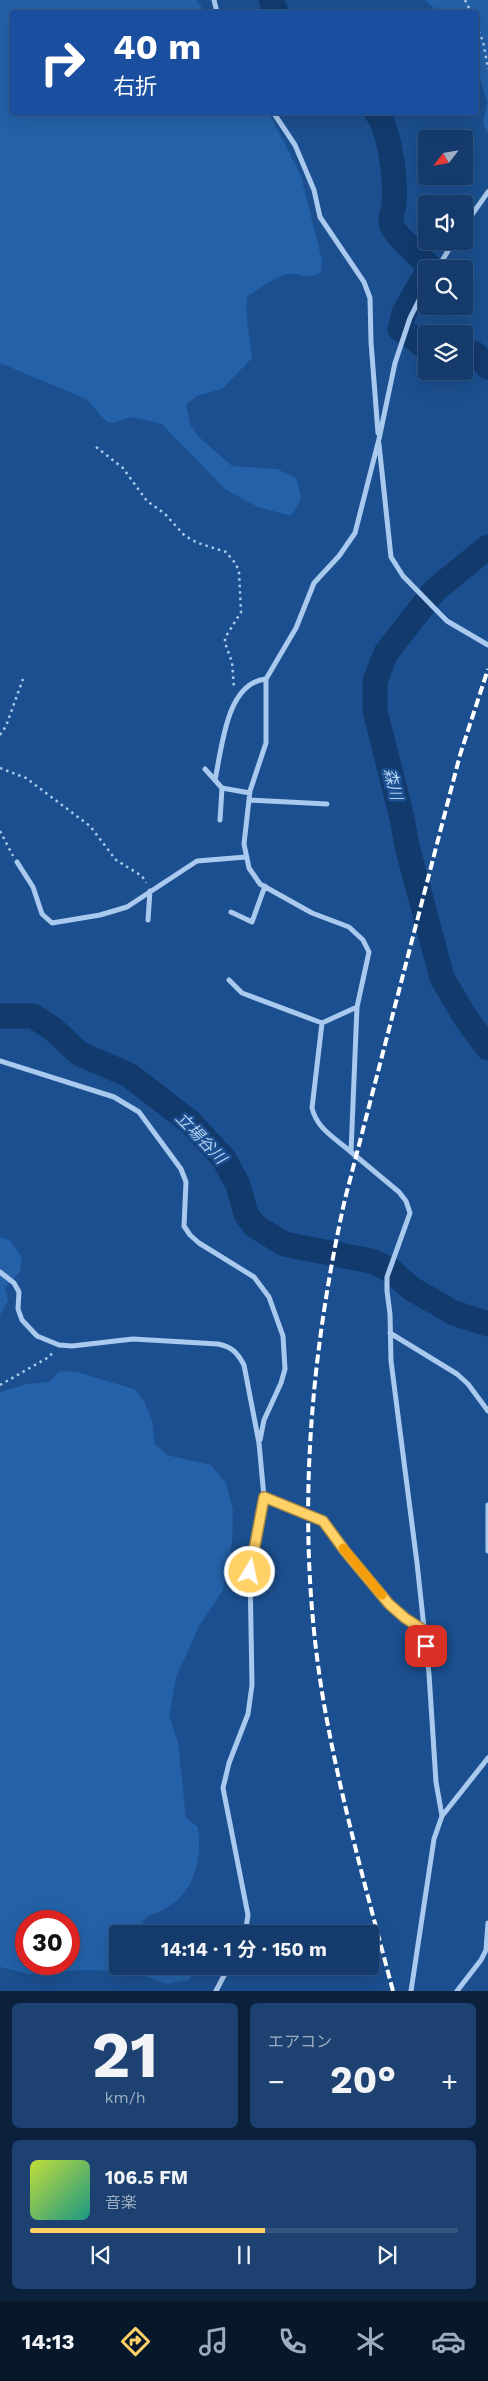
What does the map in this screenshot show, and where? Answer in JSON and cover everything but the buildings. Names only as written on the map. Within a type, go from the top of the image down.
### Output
[{"type":"street","points":[[275,115],[295,145],[314,190],[320,217],[364,282],[370,298],[370,342],[391,558],[403,576],[435,609],[457,628],[488,645]]},
{"type":"street","points":[[473,213],[488,192]]},
{"type":"street","points":[[351,1152],[357,1007],[369,952],[363,940],[349,927],[312,913],[265,886],[255,878],[246,857],[244,844],[250,793],[266,743],[266,679],[296,628],[314,583],[339,556],[355,533],[379,439],[395,363],[410,318],[418,302]]},
{"type":"street","points":[[215,780],[232,706],[237,696],[257,680],[266,679]]},
{"type":"street","points":[[205,769],[222,788],[250,793]]},
{"type":"street","points":[[220,820],[222,788]]},
{"type":"street","points":[[249,800],[327,804]]},
{"type":"street","points":[[17,862],[33,887],[42,914],[52,923],[114,912],[206,858],[246,857]]},
{"type":"street","points":[[231,912],[252,922],[265,886]]},
{"type":"street","points":[[148,920],[150,891]]},
{"type":"street","points":[[229,980],[242,993],[322,1023],[357,1007]]},
{"type":"street","points":[[322,1023],[312,1108],[314,1119],[320,1127],[399,1192],[406,1201],[410,1213],[387,1277],[391,1361],[425,1631],[436,1782],[442,1816]]},
{"type":"street","points":[[0,1061],[114,1097],[139,1112],[181,1169],[186,1182],[184,1226],[190,1235],[199,1243],[254,1277],[269,1297],[283,1336],[285,1369],[281,1383],[264,1420],[259,1443]]},
{"type":"street","points":[[0,1272],[14,1283],[19,1292],[18,1309],[22,1320],[38,1336],[59,1345],[72,1346],[133,1339],[166,1339],[230,1346],[238,1354],[244,1365],[259,1443],[264,1497],[250,1572],[251,1692],[248,1714],[222,1788],[247,1908],[248,1925]]},
{"type":"street","points":[[390,1333],[457,1374],[468,1384],[488,1411]]},
{"type":"street","points":[[264,1497],[323,1521],[389,1604],[405,1618],[425,1631]]},
{"type":"street","points":[[488,1505],[488,1551]]},
{"type":"street","points":[[411,1991],[434,1839],[442,1816],[488,1758]]},
{"type":"street","points":[[457,1991],[482,1960],[486,1950],[488,1923]]},
{"type":"street","points":[[216,1991],[225,1975]]},
{"type":"path","points":[[479,32],[483,41],[488,69]]},
{"type":"path","points":[[96,447],[123,468],[147,501],[165,514],[185,536],[198,543],[226,552],[236,564],[239,572],[242,612],[225,638],[225,643],[232,662],[234,688],[237,696]]},
{"type":"path","points":[[0,735],[6,726],[23,679]]},
{"type":"path","points":[[0,768],[12,771],[26,778],[90,826],[116,860],[142,876],[150,891]]},
{"type":"path","points":[[0,831],[17,862]]},
{"type":"path","points":[[0,1385],[49,1357],[59,1345]]},
{"type":"shaded area","points":[[0,0],[196,0],[204,10],[10,10],[10,115],[270,115],[301,176],[322,260],[321,273],[307,276],[285,275],[268,283],[247,297],[247,320],[252,358],[222,389],[197,396],[186,405],[190,424],[199,437],[232,466],[277,469],[297,479],[301,499],[291,516],[258,507],[225,489],[162,424],[131,417],[113,423],[107,422],[86,399],[0,363]]},
{"type":"shaded area","points":[[426,0],[488,0],[488,133],[483,124],[487,102],[479,76],[479,10],[435,10]]},
{"type":"shaded area","points":[[0,1237],[10,1240],[22,1258],[20,1272],[5,1288],[8,1301],[0,1315]]},
{"type":"shaded area","points":[[60,1371],[77,1372],[134,1389],[144,1401],[152,1420],[155,1444],[167,1455],[211,1465],[226,1483],[233,1510],[232,1542],[223,1590],[198,1628],[176,1678],[169,1716],[178,1742],[186,1818],[198,1827],[198,1860],[192,1880],[186,1890],[171,1905],[149,1916],[143,1921],[143,1925],[109,1925],[109,1971],[80,1970],[80,1910],[15,1910],[15,1971],[0,1967],[0,1392],[27,1384],[49,1382]]},
{"type":"shaded area","points":[[143,1975],[192,1975],[188,1980],[165,1984]]},
{"type":"waterway","points":[[271,0],[275,10]]},
{"type":"waterway","points":[[378,115],[385,130],[393,169],[394,205],[391,218],[392,225],[400,237],[423,260]]},
{"type":"waterway","points":[[418,288],[404,313],[400,329],[418,341]]},
{"type":"waterway","points":[[473,354],[488,367]]},
{"type":"waterway","name":"森川","points":[[488,547],[435,590],[386,653],[375,681],[375,711],[402,818],[407,846],[442,978],[467,1020],[488,1048]]},
{"type":"waterway","name":"立場谷川","points":[[0,1016],[33,1016],[53,1029],[80,1054],[129,1075],[190,1122],[224,1159],[238,1185],[246,1214],[255,1226],[284,1244],[371,1261],[389,1269],[412,1289],[454,1313],[488,1324]]},
{"type":"railway","points":[[393,1991],[347,1812],[324,1704],[315,1641],[310,1578],[308,1514],[314,1387],[332,1261],[345,1199],[460,755],[488,669]]},
{"type":"slow traffic","points":[[343,1548],[382,1595]]},
{"type":"route","points":[[250,1572],[264,1497],[294,1511],[323,1521],[389,1604],[405,1618],[425,1631],[426,1646]]}]
